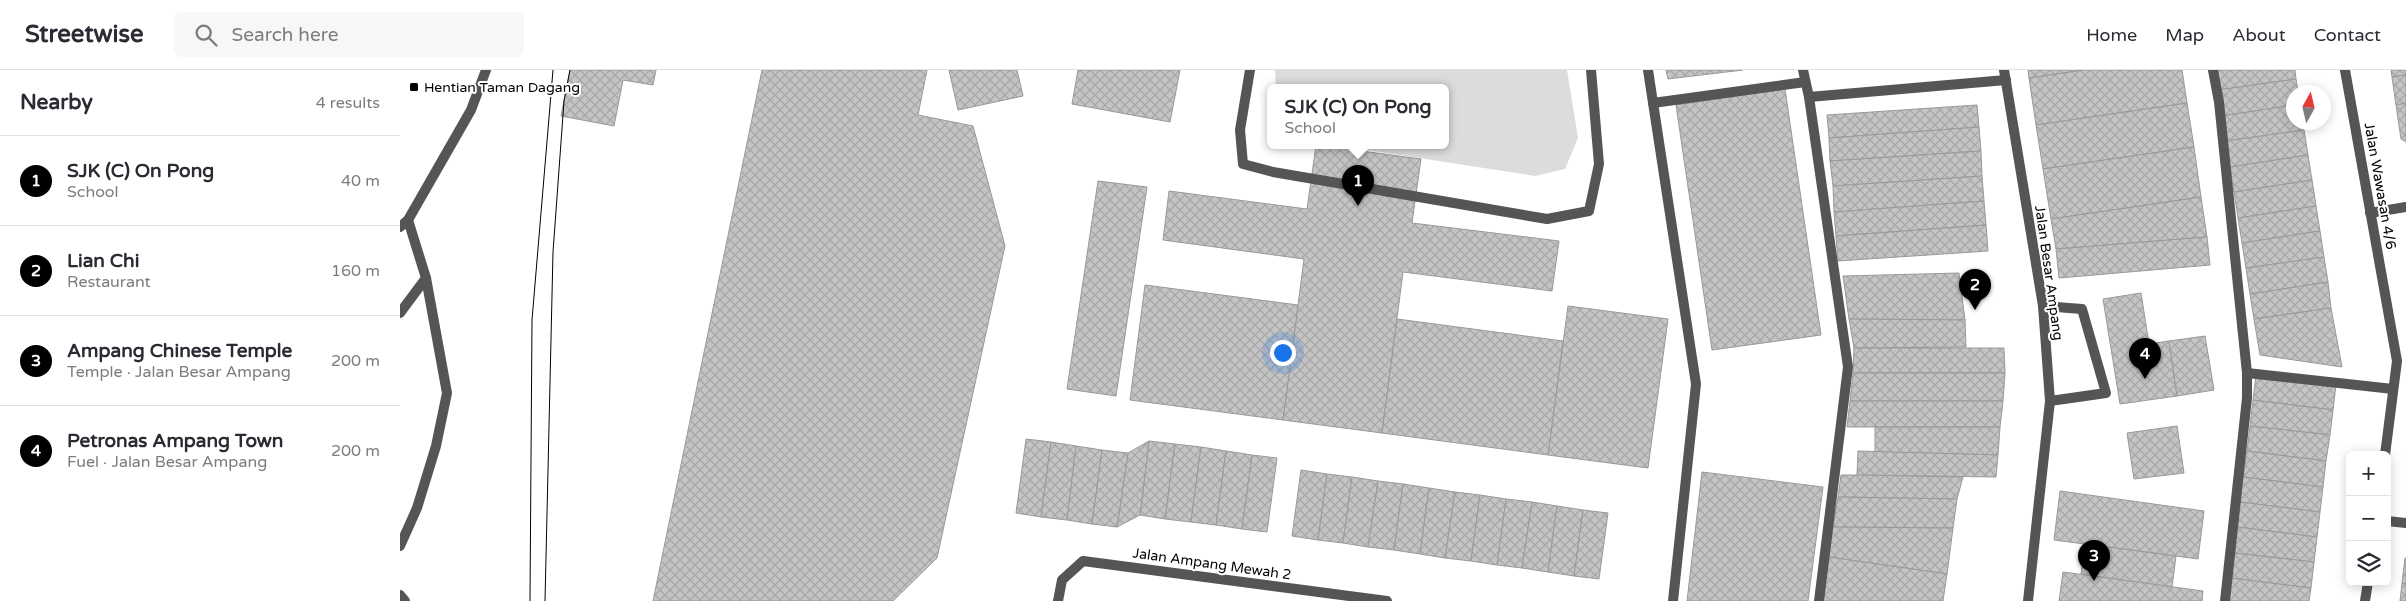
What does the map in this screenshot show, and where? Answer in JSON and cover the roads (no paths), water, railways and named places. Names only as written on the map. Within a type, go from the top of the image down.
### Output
[{"type":"street","points":[[400,546],[417,508],[436,446],[448,393],[426,278],[404,223],[471,110],[486,70]]},
{"type":"street","points":[[1250,70],[1240,130],[1244,164],[1273,172],[1547,218],[1589,211],[1600,164],[1591,70]]},
{"type":"street","points":[[1648,70],[1696,384],[1673,601]]},
{"type":"street","points":[[1803,70],[1848,367],[1818,601]]},
{"type":"street","points":[[2213,70],[2246,373],[2247,398],[2224,601]]},
{"type":"street","name":"Jalan Wawasan 4/6","points":[[2345,70],[2397,361],[2385,451]]},
{"type":"street","points":[[1808,97],[2005,75]]},
{"type":"street","name":"Jalan Besar Ampang","points":[[2005,75],[2043,306],[2050,401],[2028,601]]},
{"type":"street","points":[[1653,103],[1804,82]]},
{"type":"street","points":[[2370,213],[2406,207]]},
{"type":"street","points":[[400,313],[426,278]]},
{"type":"street","points":[[2043,306],[2082,309],[2106,393],[2050,401]]},
{"type":"street","points":[[2246,373],[2393,390]]},
{"type":"street","points":[[2391,522],[2406,524]]},
{"type":"street","name":"Jalan Ampang Mewah 2","points":[[1058,601],[1062,580],[1083,561],[1387,601]]},
{"type":"street","points":[[2365,601],[2367,586]]},
{"type":"street","points":[[400,595],[405,601]]},
{"type":"tram line","points":[[530,601],[532,320],[553,70]]},
{"type":"tram line","points":[[545,601],[553,252],[564,101],[570,70]]},
{"type":"place","name":"Hentian Taman Dagang","points":[[414,87]]},
{"type":"place","name":"SJK (C) On Pong","points":[[1358,206]]},
{"type":"place","name":"Lian Chi","points":[[1975,310]]},
{"type":"place","name":"Petronas Ampang Town","points":[[2145,379]]},
{"type":"place","name":"Ampang Chinese Temple","points":[[2094,581]]}]
